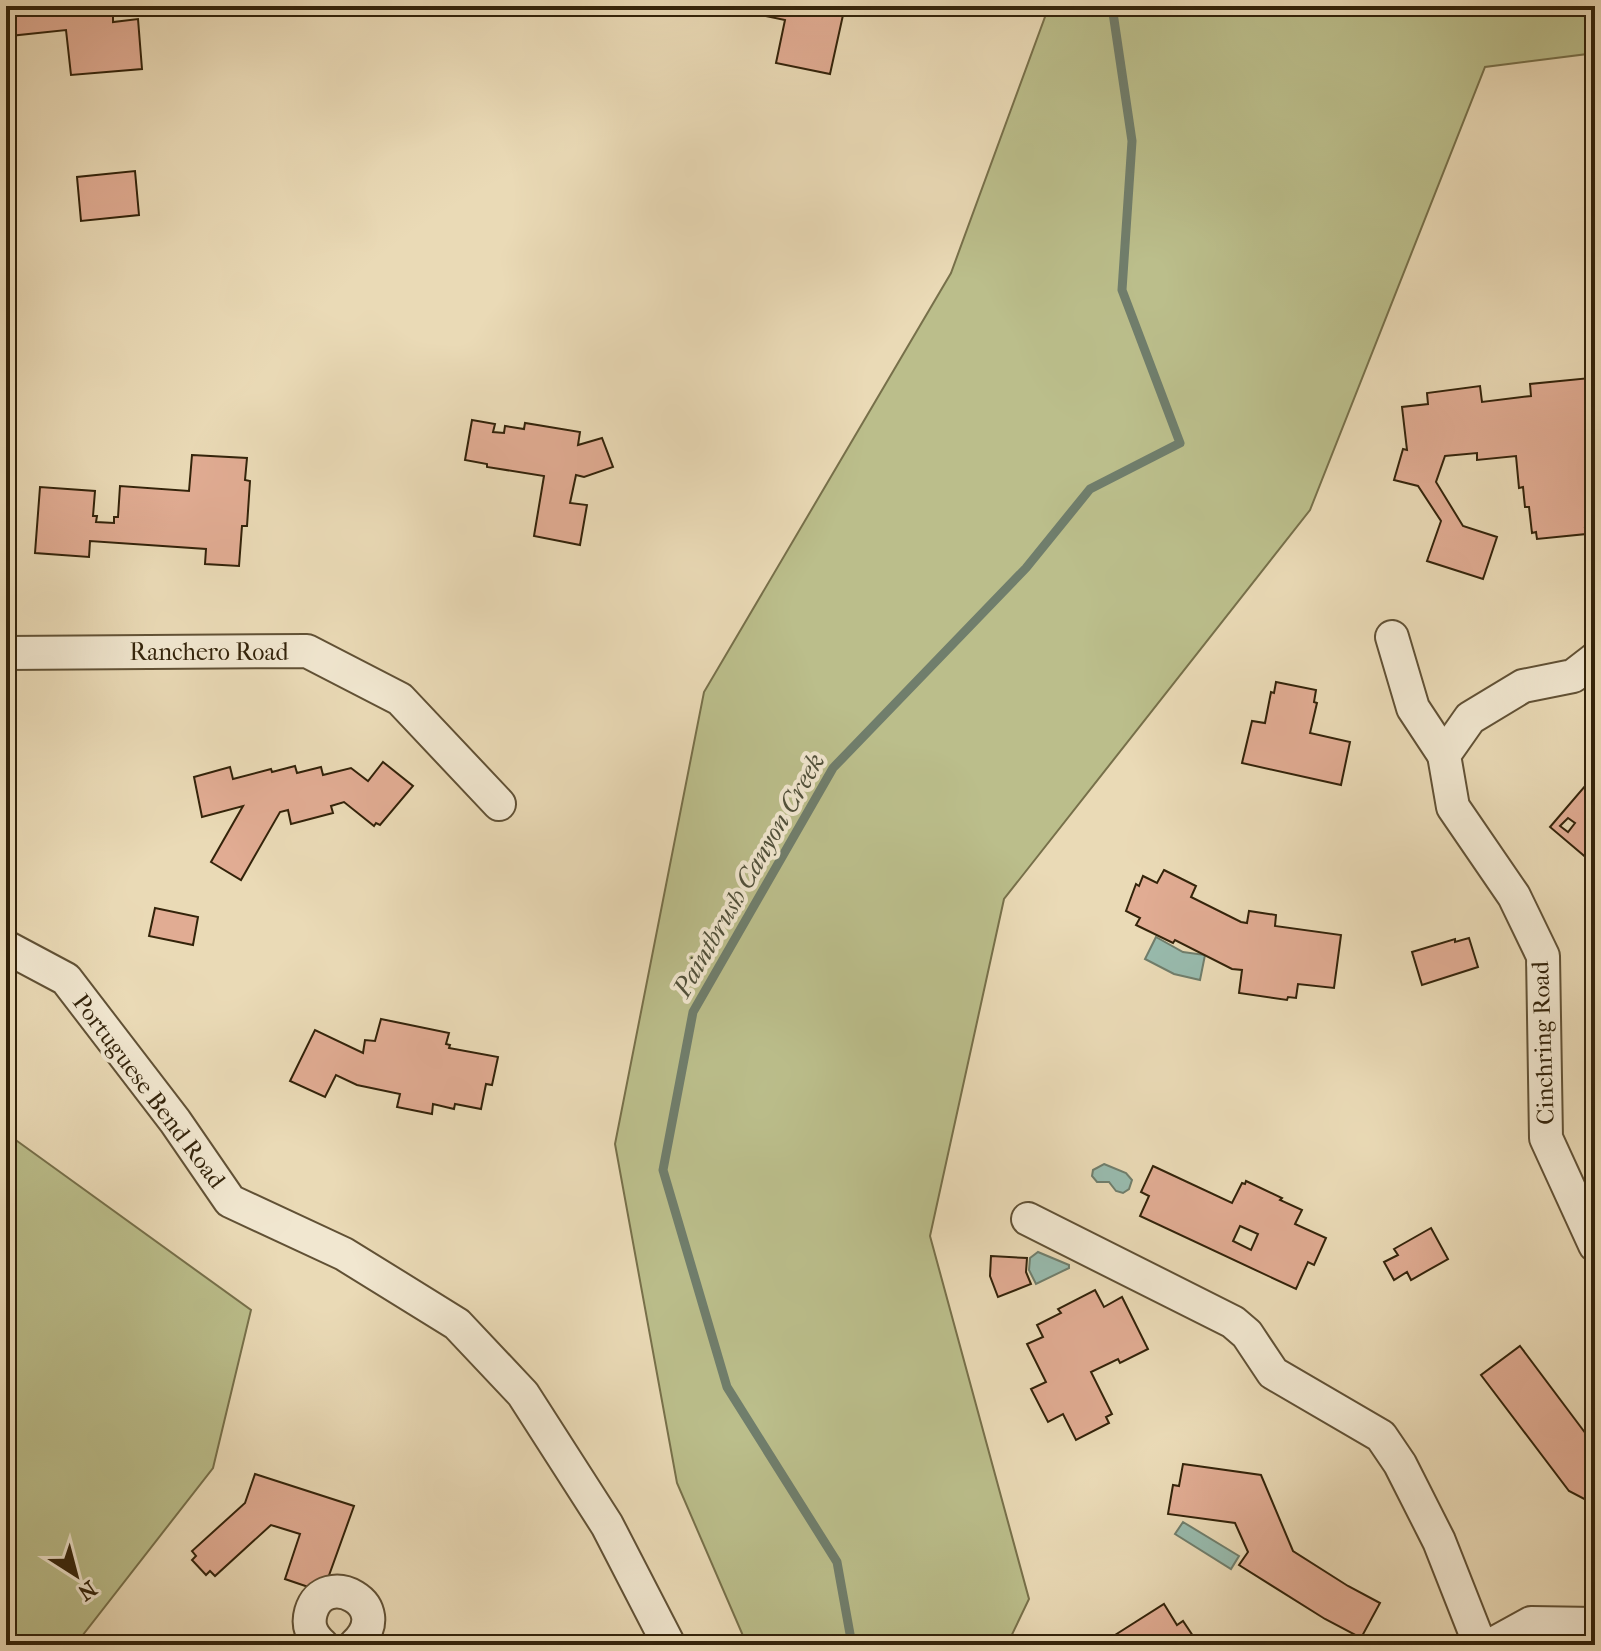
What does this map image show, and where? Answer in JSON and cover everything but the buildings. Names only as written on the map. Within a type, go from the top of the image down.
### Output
[{"type":"street","points":[[1392,637],[1413,708],[1444,755],[1470,718],[1523,686],[1573,676],[1595,659]]},
{"type":"street","name":"Ranchero Road","points":[[6,653],[307,651],[400,699],[499,804]]},
{"type":"street","name":"Cinchring Road","points":[[1444,755],[1453,807],[1514,896],[1543,956],[1546,1138],[1595,1245]]},
{"type":"street","name":"Portuguese Bend Road","points":[[6,947],[66,979],[175,1121],[230,1201],[344,1254],[457,1324],[523,1394],[607,1525],[669,1645]]},
{"type":"street","points":[[1028,1219],[1233,1322],[1247,1334],[1273,1373],[1381,1436],[1400,1464],[1439,1541],[1480,1645]]},
{"type":"street","points":[[322,1645],[310,1627],[313,1605],[332,1591],[344,1591],[355,1595],[368,1614],[369,1625],[365,1636],[355,1645]]},
{"type":"street","points":[[1491,1645],[1531,1623],[1595,1624]]},
{"type":"green space","points":[[1049,6],[1595,6],[1595,53],[1485,67],[1310,510],[1004,899],[930,1236],[1029,1599],[1007,1645],[747,1645],[677,1483],[615,1144],[704,692],[951,273]]},
{"type":"green space","points":[[6,1133],[251,1310],[213,1468],[75,1645],[6,1645]]},
{"type":"shaded area","points":[[1156,937],[1183,952],[1205,955],[1200,980],[1174,974],[1145,959]]},
{"type":"shaded area","points":[[1104,1164],[1126,1173],[1132,1180],[1129,1189],[1123,1193],[1116,1191],[1109,1182],[1097,1182],[1092,1176],[1093,1170]]},
{"type":"shaded area","points":[[1038,1252],[1069,1265],[1069,1268],[1036,1284],[1029,1270],[1030,1258]]},
{"type":"shaded area","points":[[1183,1522],[1239,1556],[1231,1569],[1175,1534]]},
{"type":"waterway","name":"Paintbrush Canyon Creek","points":[[852,1645],[837,1562],[727,1387],[663,1170],[693,1012],[833,768],[1026,568],[1090,489],[1180,443],[1122,290],[1132,141],[1112,6]]}]
